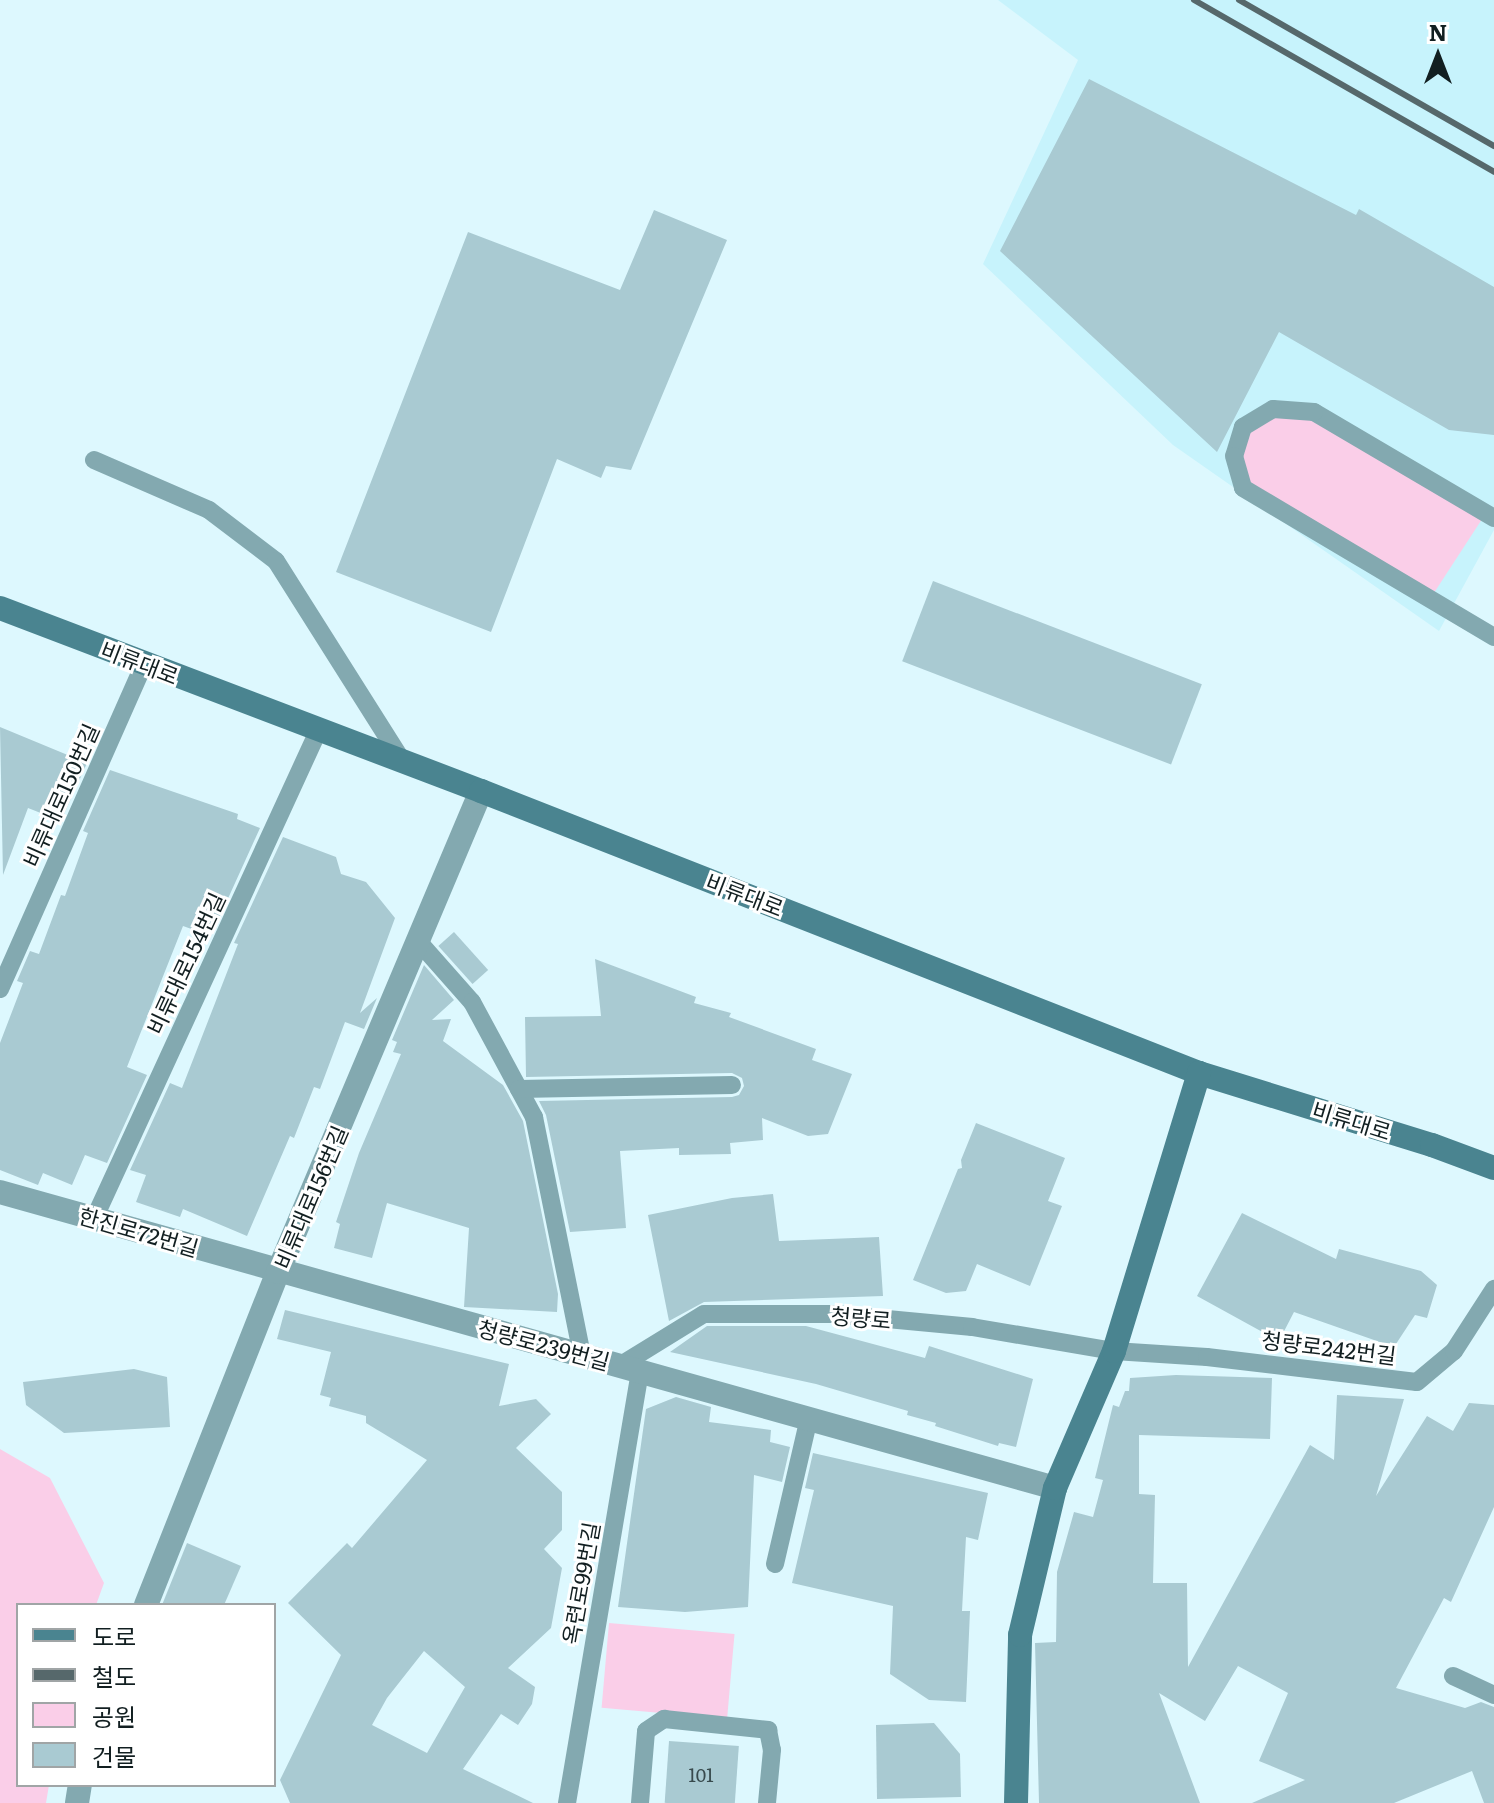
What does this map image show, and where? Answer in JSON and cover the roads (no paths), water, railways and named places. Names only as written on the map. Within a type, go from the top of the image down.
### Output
[{"type":"main road","name":"비류대로","points":[[0,608],[402,760],[1199,1073],[1432,1145],[1494,1168]]},
{"type":"main road","points":[[1016,1803],[1020,1635],[1055,1488],[1114,1351],[1199,1073]]},
{"type":"street","name":"비류대로156번길","points":[[147,1603],[278,1272],[481,791]]},
{"type":"street","name":"한진로72번길","points":[[0,1192],[278,1272]]},
{"type":"street","name":"청량로239번길","points":[[278,1272],[582,1350],[631,1368],[1055,1488]]},
{"type":"lane","points":[[1494,518],[1314,412],[1273,409],[1243,427],[1234,456],[1243,488],[1494,637]]},
{"type":"lane","points":[[94,460],[209,510],[276,561],[402,760]]},
{"type":"lane","name":"비류대로150번길","points":[[0,989],[144,664]]},
{"type":"lane","name":"비류대로154번길","points":[[95,1217],[319,729]]},
{"type":"lane","name":"청량로239번길","points":[[418,941],[472,1002],[534,1117],[582,1350]]},
{"type":"lane","points":[[519,1089],[732,1085]]},
{"type":"lane","name":"청량로242번길","points":[[1114,1351],[1207,1357],[1417,1382],[1454,1351],[1494,1289]]},
{"type":"lane","name":"청량로","points":[[631,1368],[704,1314],[834,1314],[972,1327],[1114,1351]]},
{"type":"lane","name":"옥련로99번길","points":[[567,1803],[631,1368]]},
{"type":"lane","points":[[775,1564],[809,1418]]},
{"type":"lane","points":[[1453,1676],[1494,1695]]},
{"type":"lane","points":[[640,1803],[646,1731],[664,1719],[768,1730],[772,1750],[767,1803]]},
{"type":"railway","points":[[1194,0],[1494,172]]},
{"type":"railway","points":[[1239,0],[1494,146]]}]
